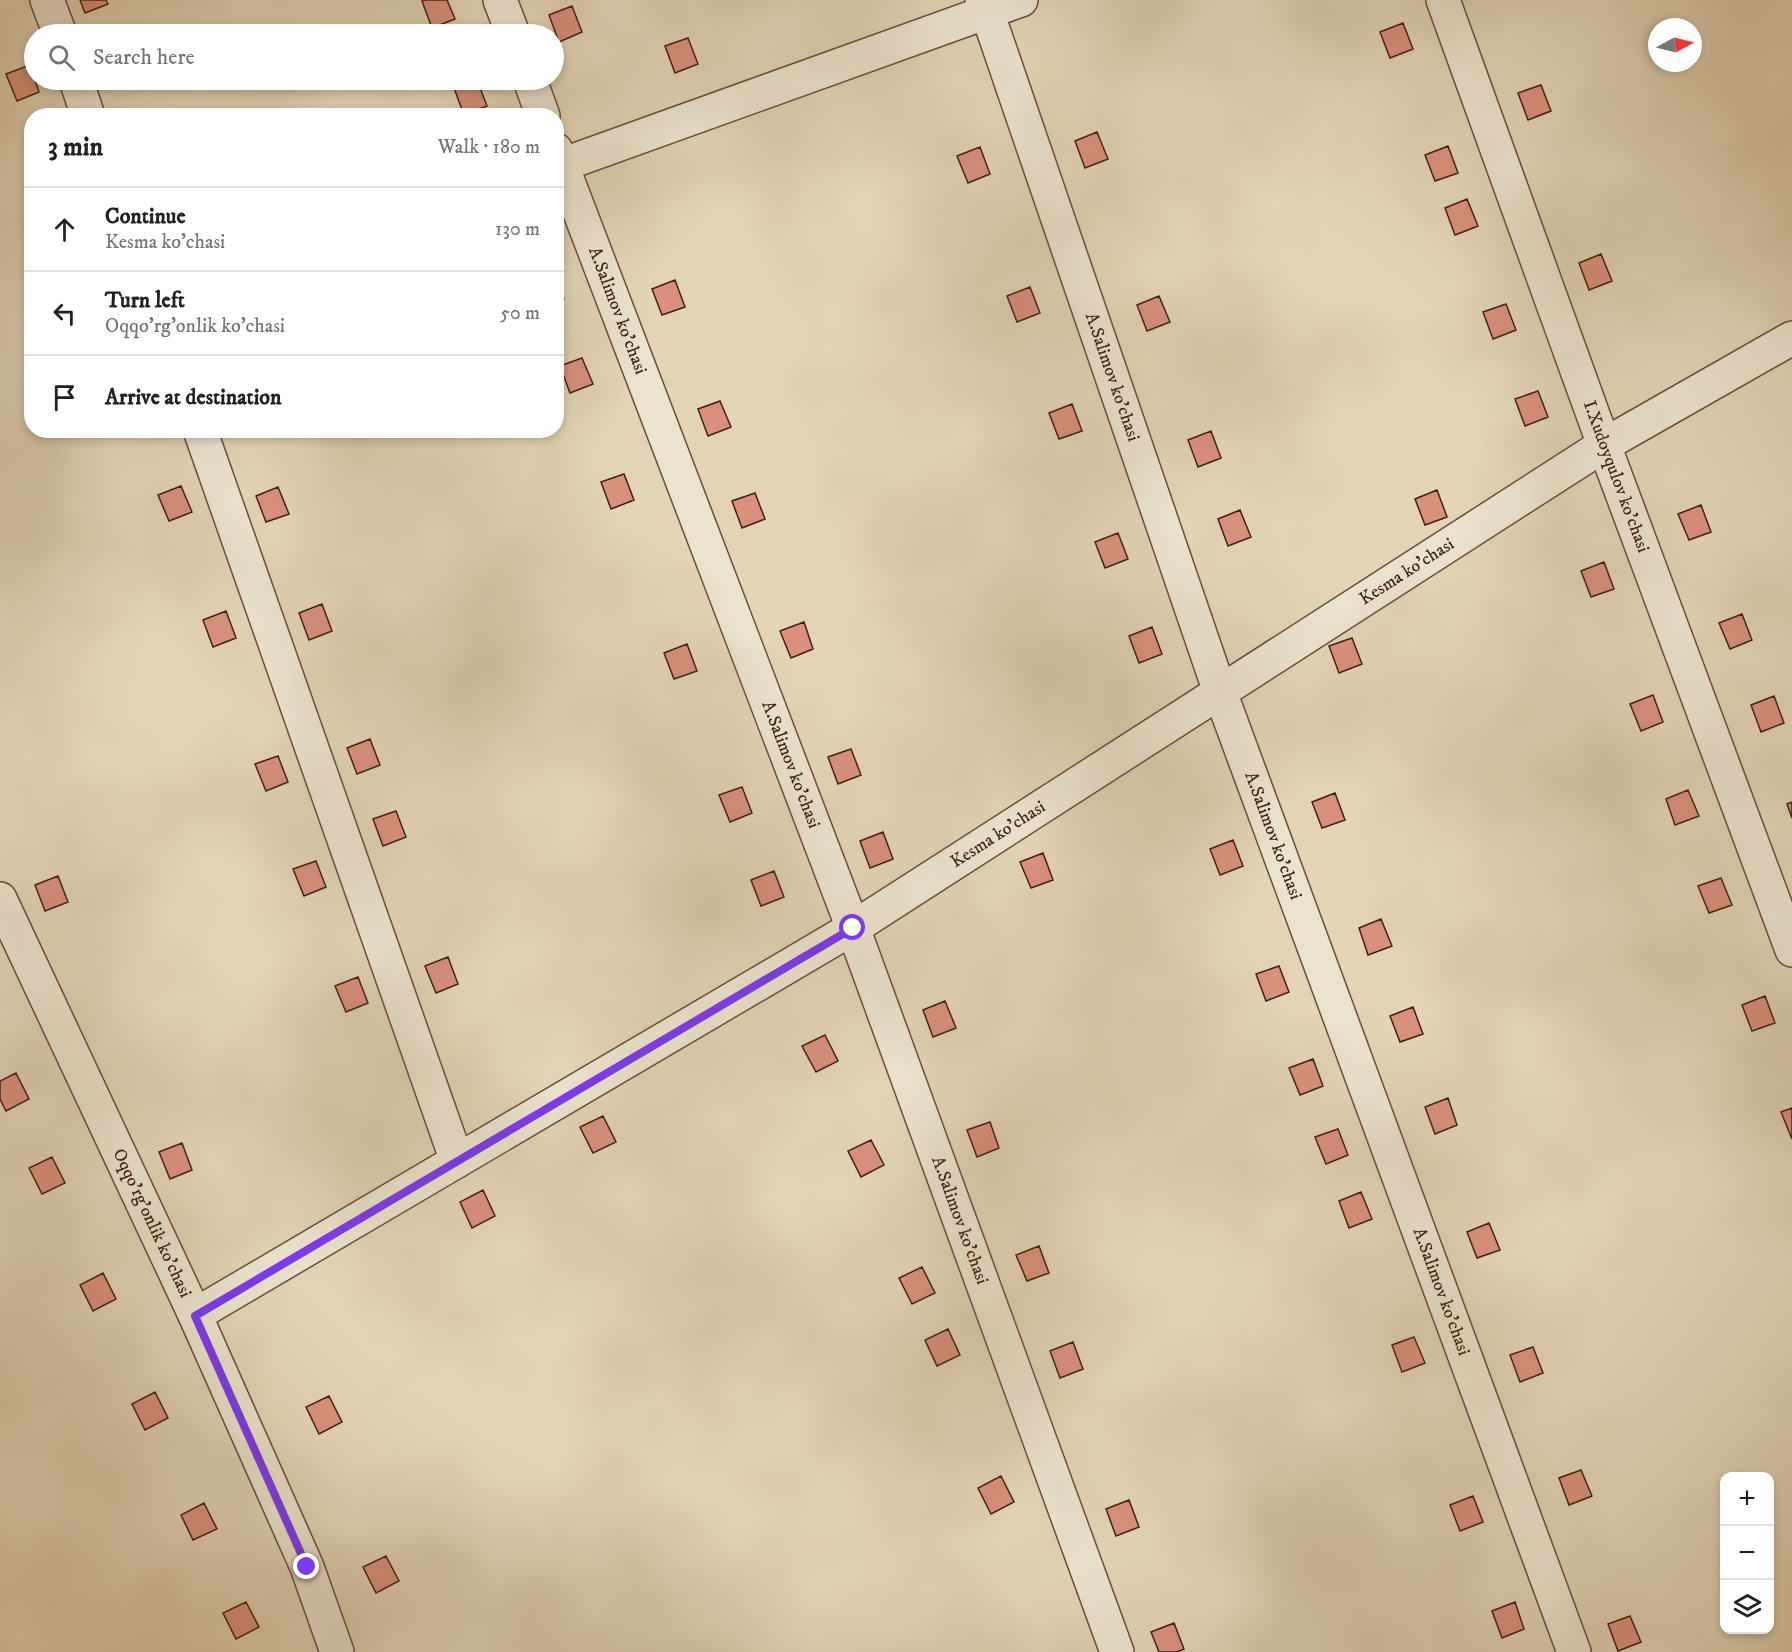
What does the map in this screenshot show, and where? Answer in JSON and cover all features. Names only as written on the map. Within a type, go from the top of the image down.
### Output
[{"type":"street","points":[[47,0],[56,24]]},
{"type":"street","points":[[500,0],[509,24]]},
{"type":"street","points":[[564,159],[984,6],[1021,0]]},
{"type":"street","name":"I.Xudoyqulov ko'chasi","points":[[1443,0],[1604,445],[1792,950]]},
{"type":"street","name":"A.Salimov ko'chasi","points":[[984,6],[1220,692],[1574,1652]]},
{"type":"street","points":[[79,90],[85,108]]},
{"type":"street","points":[[534,90],[540,108]]},
{"type":"street","name":"A.Salimov ko'chasi","points":[[564,177],[853,928],[1117,1652]]},
{"type":"street","name":"Kesma ko'chasi","points":[[195,1316],[853,928],[1604,445],[1792,338]]},
{"type":"street","points":[[203,438],[457,1161]]},
{"type":"street","name":"Oqqo'rg'onlik ko'chasi","points":[[0,899],[195,1316],[307,1567],[338,1652]]},
{"type":"building","points":[[80,0],[106,0],[108,4],[85,13]]},
{"type":"building","points":[[447,0],[455,19],[442,24],[431,24],[422,1]]},
{"type":"building","points":[[572,6],[582,32],[564,40],[564,24],[552,24],[549,15]]},
{"type":"building","points":[[1403,23],[1413,49],[1390,58],[1380,32]]},
{"type":"building","points":[[688,38],[698,64],[675,73],[665,46]]},
{"type":"building","points":[[24,67],[24,90],[38,90],[39,92],[17,101],[6,74]]},
{"type":"building","points":[[1541,85],[1551,111],[1528,120],[1518,93]]},
{"type":"building","points":[[455,90],[481,90],[487,106],[461,108]]},
{"type":"building","points":[[1097,132],[1108,159],[1085,168],[1075,141]]},
{"type":"building","points":[[1448,146],[1458,173],[1435,181],[1425,155]]},
{"type":"building","points":[[980,147],[990,174],[968,183],[957,156]]},
{"type":"building","points":[[1467,199],[1478,226],[1455,235],[1445,208]]},
{"type":"building","points":[[1601,254],[1612,281],[1589,290],[1579,263]]},
{"type":"building","points":[[675,280],[685,307],[662,315],[652,289]]},
{"type":"building","points":[[1030,287],[1040,313],[1017,322],[1007,296]]},
{"type":"building","points":[[1159,296],[1170,322],[1147,331],[1137,305]]},
{"type":"building","points":[[1506,304],[1516,330],[1493,339],[1483,312]]},
{"type":"building","points":[[582,358],[593,384],[570,393],[564,377],[564,365]]},
{"type":"building","points":[[1538,391],[1548,417],[1525,426],[1515,399]]},
{"type":"building","points":[[720,401],[731,427],[708,436],[698,409]]},
{"type":"building","points":[[1072,404],[1082,431],[1059,439],[1049,413]]},
{"type":"building","points":[[1211,431],[1221,458],[1198,467],[1188,440]]},
{"type":"building","points":[[624,474],[634,500],[611,509],[601,482]]},
{"type":"building","points":[[181,486],[192,512],[169,521],[158,495]]},
{"type":"building","points":[[278,487],[289,514],[266,522],[256,496]]},
{"type":"building","points":[[1437,490],[1447,517],[1425,525],[1415,499]]},
{"type":"building","points":[[755,493],[765,519],[742,528],[732,501]]},
{"type":"building","points":[[1701,505],[1711,532],[1689,540],[1678,514]]},
{"type":"building","points":[[1240,510],[1251,537],[1228,546],[1218,519]]},
{"type":"building","points":[[1118,533],[1128,559],[1105,568],[1095,542]]},
{"type":"building","points":[[1604,562],[1614,589],[1591,597],[1581,571]]},
{"type":"building","points":[[322,604],[332,631],[309,640],[299,613]]},
{"type":"building","points":[[226,611],[236,638],[213,647],[203,620]]},
{"type":"building","points":[[1742,614],[1752,640],[1730,649],[1719,623]]},
{"type":"building","points":[[804,622],[813,649],[791,658],[780,631]]},
{"type":"building","points":[[1152,627],[1162,654],[1139,663],[1129,636]]},
{"type":"building","points":[[1352,638],[1362,664],[1339,673],[1329,646]]},
{"type":"building","points":[[687,644],[697,671],[674,679],[664,653]]},
{"type":"building","points":[[1653,695],[1663,722],[1641,731],[1630,704]]},
{"type":"building","points":[[1774,696],[1784,723],[1761,732],[1751,705]]},
{"type":"building","points":[[370,739],[380,765],[357,774],[347,748]]},
{"type":"building","points":[[851,749],[861,775],[838,784],[828,757]]},
{"type":"building","points":[[278,756],[288,782],[266,791],[255,764]]},
{"type":"building","points":[[742,787],[752,813],[730,822],[719,795]]},
{"type":"building","points":[[1688,790],[1699,816],[1675,825],[1666,799]]},
{"type":"building","points":[[1335,793],[1345,820],[1322,828],[1312,802]]},
{"type":"building","points":[[1792,802],[1792,818],[1787,804]]},
{"type":"building","points":[[396,811],[406,837],[383,846],[373,819]]},
{"type":"building","points":[[883,832],[893,859],[870,868],[860,841]]},
{"type":"building","points":[[1233,840],[1243,866],[1220,875],[1210,849]]},
{"type":"building","points":[[1043,853],[1053,880],[1031,888],[1020,862]]},
{"type":"building","points":[[316,861],[326,887],[304,896],[293,869]]},
{"type":"building","points":[[774,871],[784,897],[761,906],[751,880]]},
{"type":"building","points":[[58,876],[68,902],[45,911],[35,885]]},
{"type":"building","points":[[1721,878],[1732,905],[1709,913],[1698,886]]},
{"type":"building","points":[[1381,919],[1392,946],[1368,955],[1359,928]]},
{"type":"building","points":[[448,957],[458,984],[436,993],[425,966]]},
{"type":"building","points":[[1279,966],[1289,992],[1266,1001],[1256,974]]},
{"type":"building","points":[[358,977],[368,1003],[346,1012],[335,986]]},
{"type":"building","points":[[1765,996],[1775,1023],[1752,1031],[1742,1005]]},
{"type":"building","points":[[945,1001],[956,1028],[933,1037],[923,1010]]},
{"type":"building","points":[[1413,1007],[1423,1034],[1400,1042],[1390,1016]]},
{"type":"building","points":[[825,1035],[838,1061],[816,1072],[802,1046]]},
{"type":"building","points":[[1313,1059],[1323,1086],[1300,1095],[1289,1068]]},
{"type":"building","points":[[16,1073],[29,1099],[6,1111],[0,1099],[0,1081]]},
{"type":"building","points":[[1448,1098],[1457,1125],[1435,1134],[1425,1107]]},
{"type":"building","points":[[1792,1108],[1792,1139],[1781,1112]]},
{"type":"building","points":[[603,1116],[616,1142],[593,1153],[580,1127]]},
{"type":"building","points":[[990,1122],[999,1148],[977,1157],[967,1130]]},
{"type":"building","points":[[1338,1129],[1348,1155],[1326,1164],[1315,1137]]},
{"type":"building","points":[[871,1140],[884,1165],[861,1177],[848,1151]]},
{"type":"building","points":[[182,1143],[192,1170],[170,1179],[159,1152]]},
{"type":"building","points":[[52,1157],[65,1183],[42,1194],[29,1168]]},
{"type":"building","points":[[483,1190],[495,1216],[472,1228],[460,1202]]},
{"type":"building","points":[[1361,1192],[1372,1219],[1349,1228],[1339,1201]]},
{"type":"building","points":[[1489,1223],[1500,1250],[1477,1258],[1467,1232]]},
{"type":"building","points":[[1039,1246],[1049,1273],[1027,1281],[1016,1255]]},
{"type":"building","points":[[922,1267],[935,1293],[912,1304],[899,1278]]},
{"type":"building","points":[[103,1273],[116,1299],[93,1311],[80,1285]]},
{"type":"building","points":[[948,1329],[960,1355],[937,1366],[925,1340]]},
{"type":"building","points":[[1414,1337],[1425,1363],[1402,1372],[1392,1345]]},
{"type":"building","points":[[1073,1342],[1083,1369],[1060,1378],[1050,1351]]},
{"type":"building","points":[[1533,1347],[1543,1373],[1520,1382],[1510,1355]]},
{"type":"building","points":[[155,1392],[168,1418],[145,1430],[132,1404]]},
{"type":"building","points":[[329,1396],[342,1422],[319,1434],[306,1407]]},
{"type":"building","points":[[1581,1470],[1592,1496],[1569,1505],[1559,1478]]},
{"type":"building","points":[[1001,1476],[1014,1502],[991,1514],[978,1488]]},
{"type":"building","points":[[1473,1496],[1483,1522],[1460,1531],[1450,1505]]},
{"type":"building","points":[[1129,1500],[1139,1527],[1116,1536],[1106,1509]]},
{"type":"building","points":[[204,1503],[217,1529],[193,1540],[181,1515]]},
{"type":"building","points":[[386,1556],[399,1581],[376,1593],[363,1567]]},
{"type":"building","points":[[246,1602],[259,1627],[236,1639],[223,1613]]},
{"type":"building","points":[[1515,1602],[1524,1629],[1502,1638],[1492,1611]]},
{"type":"building","points":[[1630,1616],[1641,1642],[1618,1651],[1608,1624]]},
{"type":"building","points":[[1174,1623],[1184,1649],[1177,1652],[1159,1652],[1151,1632]]},
{"type":"route","points":[[307,1567],[195,1316],[853,928]]}]
